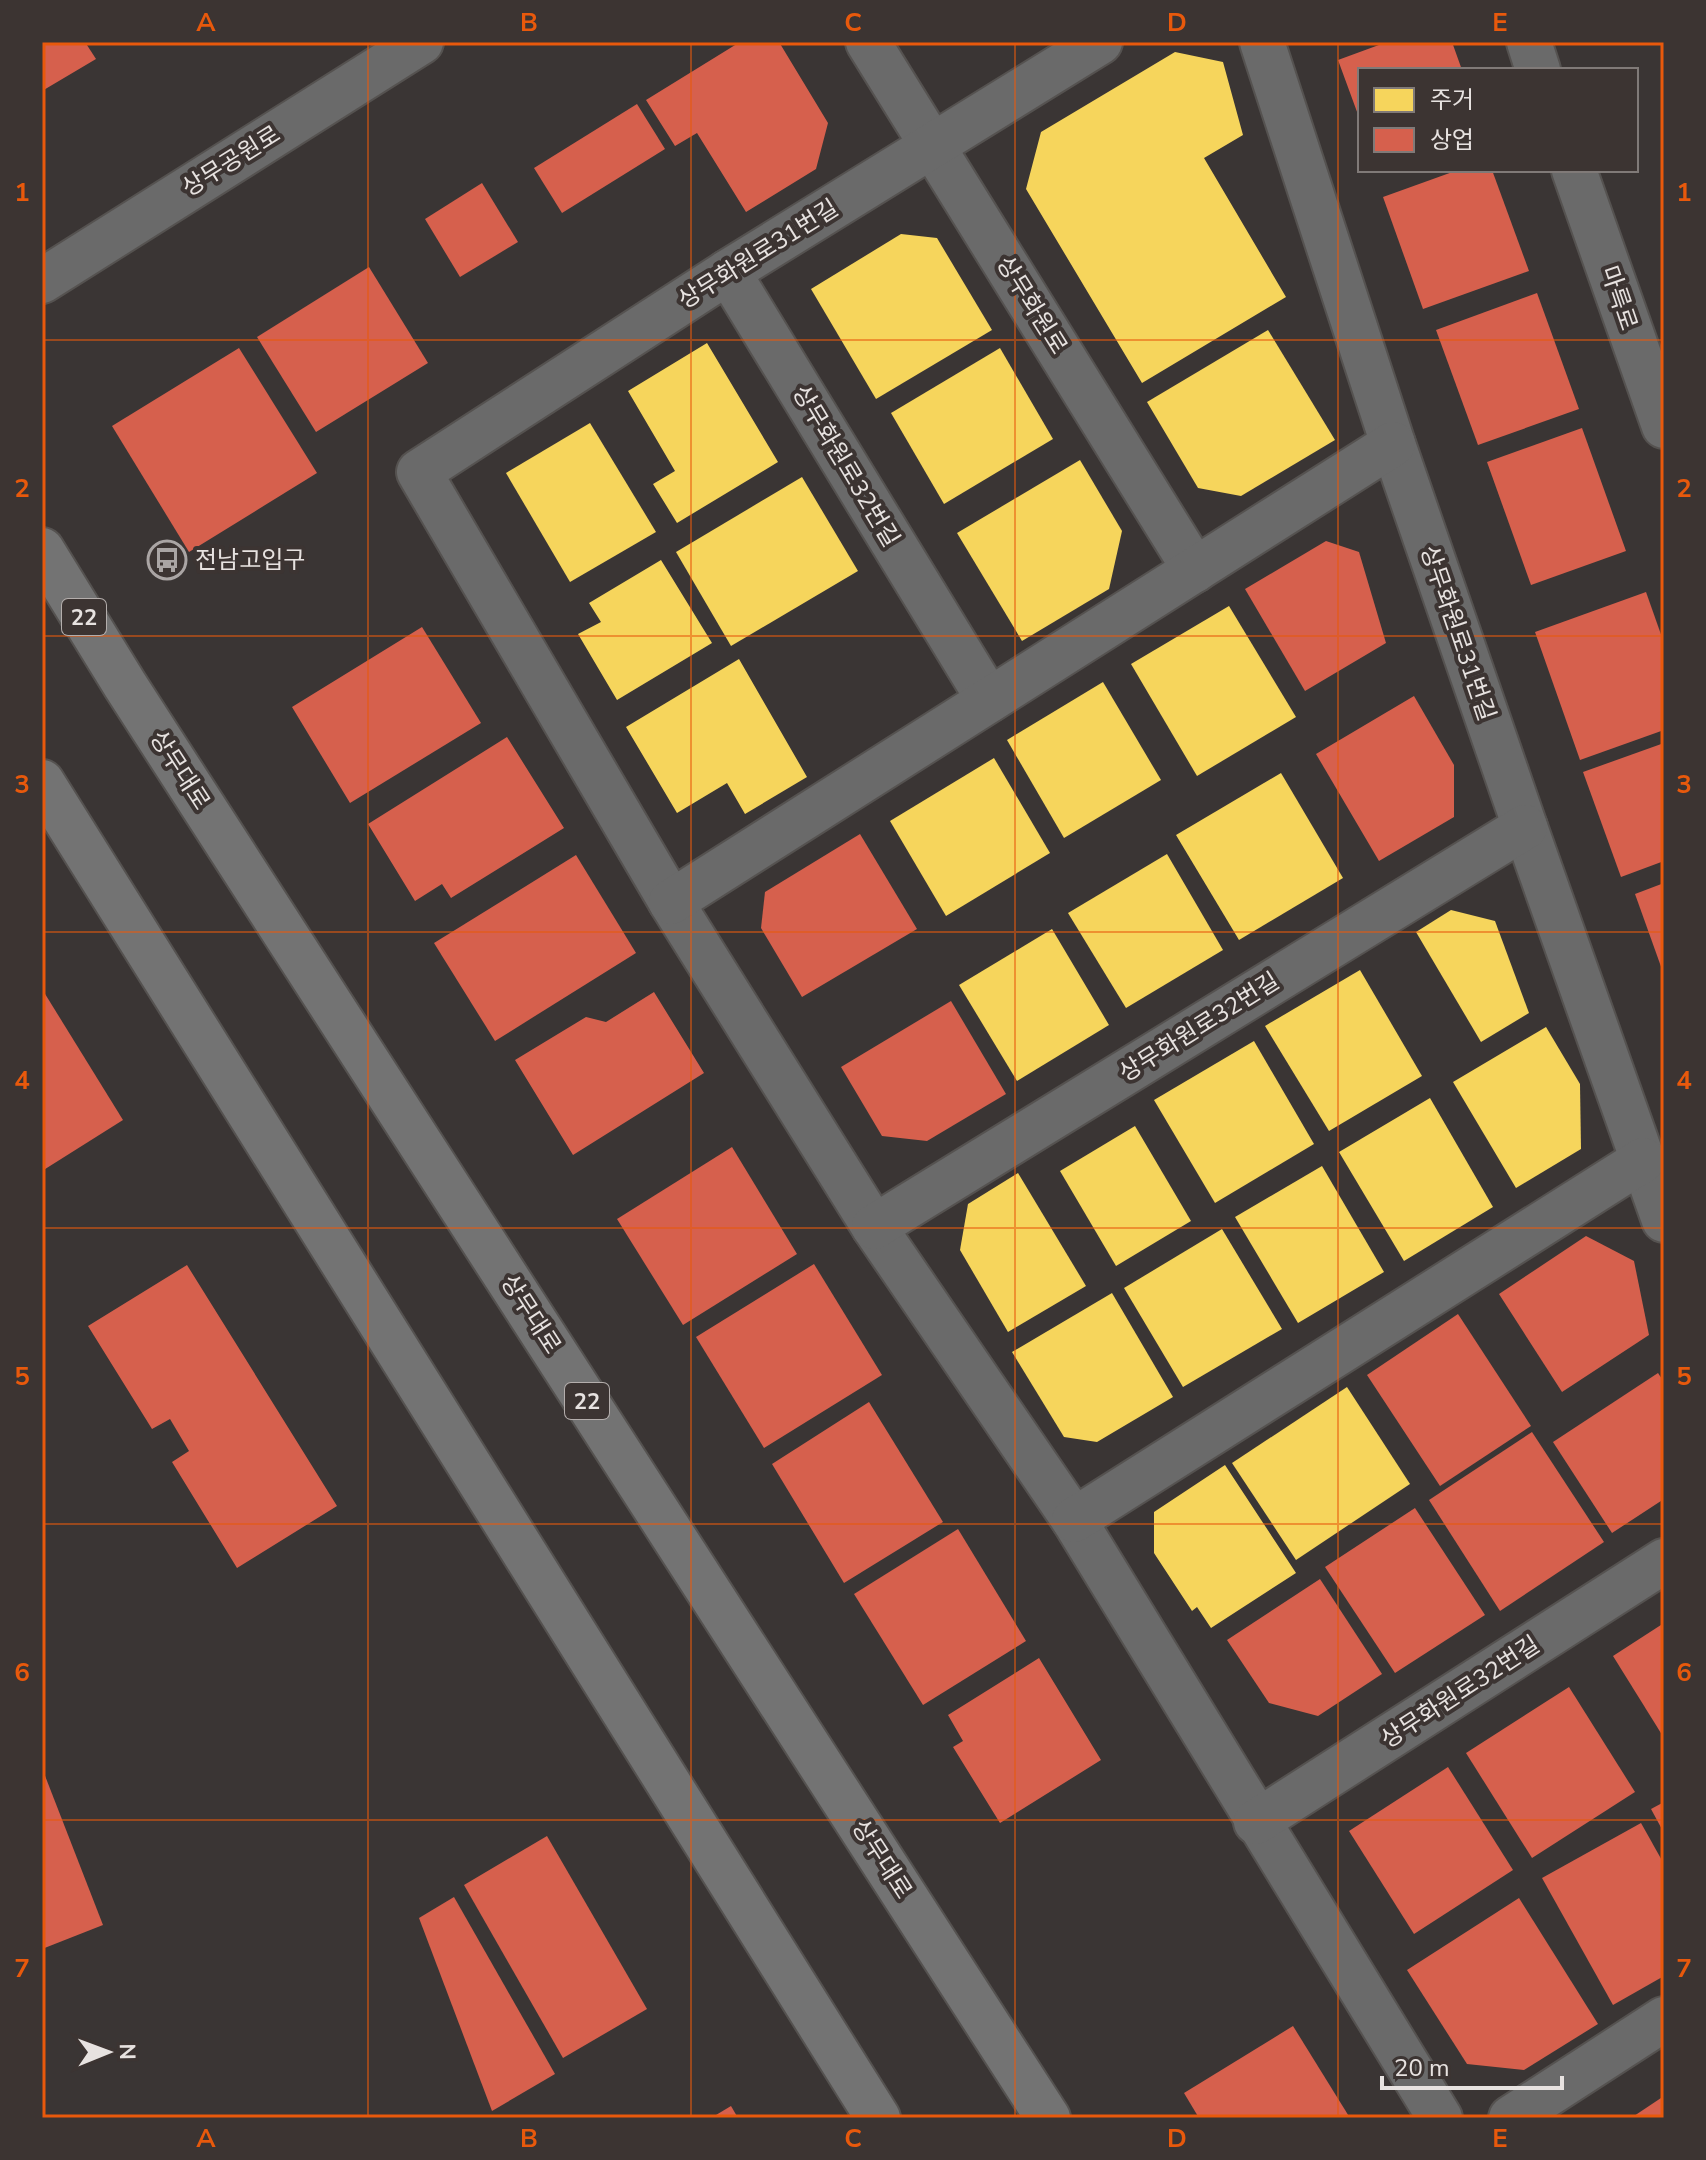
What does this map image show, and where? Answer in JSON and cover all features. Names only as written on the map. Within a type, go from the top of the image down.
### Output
[{"type":"main road","name":"상무대로","points":[[42,550],[125,685],[1048,2118]]},
{"type":"main road","points":[[42,782],[878,2118]]},
{"type":"street","name":"상무공원로","points":[[42,281],[421,42]]},
{"type":"street","name":"상무화원로","points":[[868,42],[1195,570]]},
{"type":"street","name":"상무화원로31번길","points":[[671,902],[419,472],[728,272],[1100,42]]},
{"type":"street","name":"상무화원로31번길","points":[[1262,42],[1393,444],[1664,1220]]},
{"type":"street","points":[[1529,42],[1537,68]]},
{"type":"street","name":"마륵로","points":[[1575,172],[1664,426]]},
{"type":"street","name":"상무화원로32번길","points":[[728,272],[989,700]]},
{"type":"street","points":[[1393,444],[671,902],[874,1227],[1074,1520],[1256,1822],[1440,2118]]},
{"type":"street","name":"상무화원로32번길","points":[[874,1227],[1525,827]]},
{"type":"street","points":[[1074,1520],[1643,1160]]},
{"type":"street","name":"상무화원로32번길","points":[[1256,1822],[1664,1561]]},
{"type":"street","points":[[1511,2118],[1664,2019]]},
{"type":"building: 주거","points":[[1175,52],[1223,62],[1243,135],[1204,158],[1286,297],[1142,383],[1026,189],[1041,132]]},
{"type":"building: 주거","points":[[901,234],[937,238],[992,330],[876,399],[811,289]]},
{"type":"building: 주거","points":[[1268,330],[1335,440],[1241,496],[1198,488],[1147,402]]},
{"type":"building: 주거","points":[[707,343],[778,462],[677,523],[653,484],[675,471],[628,391]]},
{"type":"building: 주거","points":[[1000,348],[1053,439],[944,504],[891,413]]},
{"type":"building: 주거","points":[[590,423],[656,532],[570,582],[506,473]]},
{"type":"building: 주거","points":[[1080,460],[1122,531],[1109,589],[1022,641],[957,533]]},
{"type":"building: 주거","points":[[802,477],[858,571],[731,646],[676,552]]},
{"type":"building: 주거","points":[[661,560],[712,643],[617,700],[578,634],[601,622],[589,603]]},
{"type":"building: 주거","points":[[1229,606],[1296,717],[1197,776],[1131,664]]},
{"type":"building: 주거","points":[[739,659],[807,777],[745,814],[727,783],[677,813],[626,727]]},
{"type":"building: 주거","points":[[1103,682],[1161,780],[1064,838],[1007,740]]},
{"type":"building: 주거","points":[[994,758],[1050,853],[946,916],[890,821]]},
{"type":"building: 주거","points":[[1281,773],[1343,878],[1239,940],[1176,835]]},
{"type":"building: 주거","points":[[1167,854],[1223,950],[1126,1008],[1068,913]]},
{"type":"building: 주거","points":[[1451,910],[1495,921],[1529,1013],[1481,1042],[1416,932]]},
{"type":"building: 주거","points":[[1052,929],[1109,1025],[1017,1081],[959,985]]},
{"type":"building: 주거","points":[[1360,970],[1422,1076],[1329,1131],[1265,1026]]},
{"type":"building: 주거","points":[[1546,1027],[1580,1084],[1581,1149],[1516,1188],[1453,1082]]},
{"type":"building: 주거","points":[[1254,1041],[1314,1144],[1215,1203],[1154,1100]]},
{"type":"building: 주거","points":[[1430,1098],[1493,1207],[1404,1261],[1339,1152]]},
{"type":"building: 주거","points":[[1135,1126],[1191,1221],[1116,1266],[1060,1171]]},
{"type":"building: 주거","points":[[1322,1166],[1384,1272],[1298,1323],[1235,1217]]},
{"type":"building: 주거","points":[[1018,1173],[1086,1286],[1008,1332],[960,1250],[968,1204]]},
{"type":"building: 주거","points":[[1222,1229],[1282,1329],[1183,1387],[1124,1288]]},
{"type":"building: 주거","points":[[1112,1293],[1173,1397],[1097,1442],[1064,1437],[1012,1352]]},
{"type":"building: 주거","points":[[1347,1387],[1410,1484],[1296,1560],[1232,1463]]},
{"type":"building: 주거","points":[[1225,1465],[1296,1573],[1211,1628],[1197,1607],[1192,1611],[1154,1553],[1154,1512]]},
{"type":"building: 상업","points":[[42,42],[85,42],[96,59],[42,91]]},
{"type":"building: 상업","points":[[740,42],[779,42],[828,123],[816,169],[746,212],[697,133],[675,146],[646,100]]},
{"type":"building: 상업","points":[[1387,42],[1452,42],[1461,68],[1358,68],[1358,115],[1338,60]]},
{"type":"building: 상업","points":[[637,104],[665,149],[562,213],[534,168]]},
{"type":"building: 상업","points":[[1452,172],[1493,172],[1529,271],[1423,309],[1383,197]]},
{"type":"building: 상업","points":[[482,183],[518,242],[460,277],[425,219]]},
{"type":"building: 상업","points":[[369,267],[428,363],[316,432],[257,337]]},
{"type":"building: 상업","points":[[1537,293],[1579,409],[1478,445],[1436,330]]},
{"type":"building: 상업","points":[[239,348],[317,473],[189,552],[112,426]]},
{"type":"building: 상업","points":[[1582,428],[1626,551],[1531,585],[1487,462]]},
{"type":"building: 상업","points":[[1326,541],[1359,552],[1386,643],[1305,691],[1245,589]]},
{"type":"building: 상업","points":[[1646,592],[1664,643],[1664,730],[1580,760],[1535,632]]},
{"type":"building: 상업","points":[[422,627],[481,723],[350,803],[292,707]]},
{"type":"building: 상업","points":[[1414,696],[1454,765],[1454,817],[1379,861],[1316,754]]},
{"type":"building: 상업","points":[[507,737],[564,828],[451,898],[442,884],[415,901],[368,824]]},
{"type":"building: 상업","points":[[1664,743],[1664,861],[1621,877],[1583,772]]},
{"type":"building: 상업","points":[[860,834],[917,929],[802,997],[761,928],[765,892]]},
{"type":"building: 상업","points":[[576,855],[636,953],[495,1041],[434,943]]},
{"type":"building: 상업","points":[[1664,883],[1664,975],[1635,894]]},
{"type":"building: 상업","points":[[42,989],[123,1120],[42,1171]]},
{"type":"building: 상업","points":[[654,992],[704,1073],[573,1155],[515,1060],[586,1017],[606,1022]]},
{"type":"building: 상업","points":[[951,1001],[1006,1094],[927,1141],[882,1136],[841,1067]]},
{"type":"building: 상업","points":[[732,1147],[797,1254],[683,1325],[617,1219]]},
{"type":"building: 상업","points":[[1586,1236],[1634,1261],[1649,1335],[1562,1392],[1499,1294]]},
{"type":"building: 상업","points":[[814,1264],[882,1375],[764,1448],[696,1337]]},
{"type":"building: 상업","points":[[187,1265],[337,1506],[237,1568],[172,1462],[189,1451],[170,1419],[152,1429],[88,1326]]},
{"type":"building: 상업","points":[[1458,1314],[1531,1426],[1440,1486],[1367,1375]]},
{"type":"building: 상업","points":[[1658,1373],[1664,1382],[1664,1499],[1612,1533],[1553,1442]]},
{"type":"building: 상업","points":[[869,1402],[943,1522],[844,1583],[772,1464]]},
{"type":"building: 상업","points":[[1532,1432],[1604,1542],[1500,1611],[1429,1500]]},
{"type":"building: 상업","points":[[1415,1508],[1485,1615],[1395,1673],[1325,1567]]},
{"type":"building: 상업","points":[[958,1529],[1026,1641],[923,1705],[854,1594]]},
{"type":"building: 상업","points":[[1320,1579],[1382,1674],[1318,1716],[1269,1703],[1227,1640]]},
{"type":"building: 상업","points":[[1664,1623],[1664,1738],[1613,1656]]},
{"type":"building: 상업","points":[[1039,1658],[1101,1760],[1000,1823],[953,1747],[963,1741],[948,1715]]},
{"type":"building: 상업","points":[[1569,1687],[1635,1792],[1532,1858],[1466,1753]]},
{"type":"building: 상업","points":[[1448,1767],[1513,1870],[1414,1934],[1349,1831]]},
{"type":"building: 상업","points":[[42,1768],[103,1925],[42,1949]]},
{"type":"building: 상업","points":[[1664,1802],[1664,1833],[1651,1809]]},
{"type":"building: 상업","points":[[1641,1823],[1664,1864],[1664,1976],[1613,2005],[1542,1878]]},
{"type":"building: 상업","points":[[547,1836],[647,2009],[563,2058],[464,1885]]},
{"type":"building: 상업","points":[[454,1897],[555,2074],[492,2111],[419,1918]]},
{"type":"building: 상업","points":[[1519,1898],[1598,2024],[1524,2070],[1467,2064],[1407,1970]]},
{"type":"building: 상업","points":[[1293,2026],[1350,2118],[1199,2118],[1184,2093]]},
{"type":"building: 상업","points":[[1664,2096],[1664,2118],[1631,2118]]},
{"type":"building: 상업","points":[[731,2106],[738,2118],[711,2118]]},
{"type":"place","name":"전남고입구","points":[[167,560]]}]
